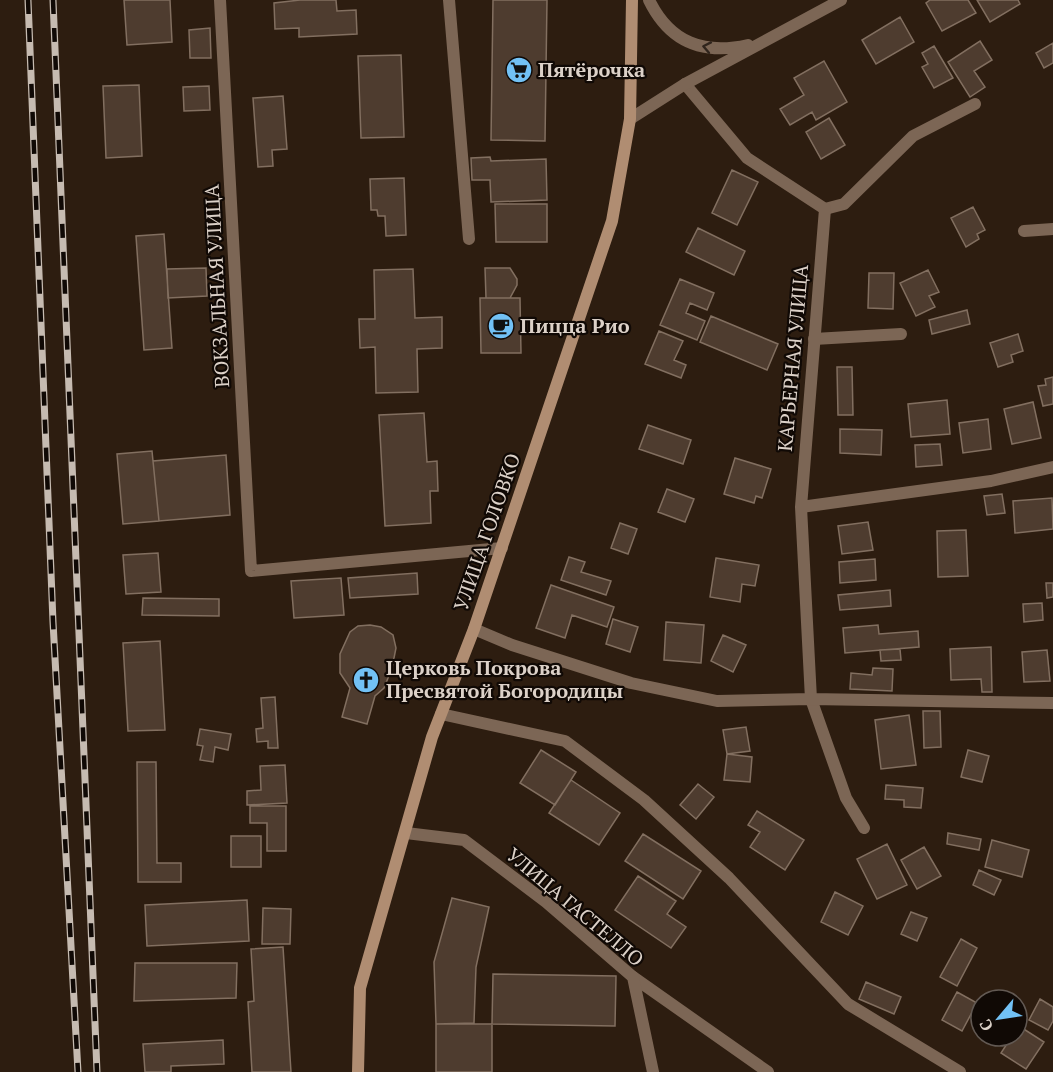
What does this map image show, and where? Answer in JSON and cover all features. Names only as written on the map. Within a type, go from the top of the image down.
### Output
[{"type":"main road","name":"УЛИЦА ГОЛОВКО","points":[[357,1072],[360,988],[432,737],[474,629],[612,221],[630,119],[633,0]]},
{"type":"street","name":"ВОКЗАЛЬНАЯ УЛИЦА","points":[[220,0],[251,571],[502,548]]},
{"type":"street","points":[[449,0],[469,239]]},
{"type":"street","points":[[649,0],[666,26],[688,42],[706,48],[726,50],[764,41]]},
{"type":"street","points":[[630,119],[685,84],[841,0]]},
{"type":"street","points":[[685,84],[747,158],[825,209],[844,204],[914,136],[975,104]]},
{"type":"street","name":"КАРЬЕРНАЯ УЛИЦА","points":[[825,209],[801,507],[811,699],[846,798],[864,828]]},
{"type":"street","points":[[1024,231],[1053,229]]},
{"type":"street","points":[[814,339],[901,334]]},
{"type":"street","points":[[801,507],[991,481],[1053,467]]},
{"type":"street","points":[[474,629],[512,645],[631,683],[717,701],[811,699],[1053,703]]},
{"type":"street","points":[[441,714],[565,741],[644,800],[720,870],[848,1004],[960,1072]]},
{"type":"street","name":"УЛИЦА ГАСТЕЛЛО","points":[[406,833],[464,840],[546,902],[633,977],[653,1072]]},
{"type":"street","points":[[633,977],[768,1072]]},
{"type":"street","points":[[744,1054],[750,1072]]},
{"type":"building","points":[[124,0],[170,0],[172,42],[127,45]]},
{"type":"building","points":[[336,0],[337,11],[356,10],[357,34],[299,37],[299,28],[275,29],[274,3]]},
{"type":"building","name":"Пятёрочка","points":[[493,0],[547,0],[545,141],[491,140]]},
{"type":"building","points":[[930,0],[968,0],[976,13],[942,31],[926,3]]},
{"type":"building","points":[[977,0],[1018,0],[1020,4],[990,22]]},
{"type":"building","points":[[900,17],[914,42],[876,64],[862,40]]},
{"type":"building","points":[[210,28],[211,58],[190,58],[189,30]]},
{"type":"building","points":[[980,41],[992,60],[974,71],[985,87],[970,97],[948,62]]},
{"type":"building","points":[[1053,43],[1053,63],[1044,68],[1036,53]]},
{"type":"building","points":[[934,46],[953,78],[934,88],[922,67],[928,64],[922,53]]},
{"type":"building","points":[[401,55],[404,137],[361,138],[358,56]]},
{"type":"building","points":[[824,61],[847,102],[816,120],[812,112],[790,125],[780,109],[804,95],[794,78]]},
{"type":"building","points":[[139,85],[142,156],[106,158],[103,86]]},
{"type":"building","points":[[209,86],[210,110],[184,111],[183,87]]},
{"type":"building","points":[[283,96],[287,149],[272,150],[273,166],[258,167],[253,98]]},
{"type":"building","points":[[829,118],[845,145],[821,159],[806,132]]},
{"type":"building","points":[[490,157],[491,161],[546,159],[547,200],[491,202],[490,180],[472,180],[471,158]]},
{"type":"building","points":[[732,170],[758,182],[737,225],[712,213]]},
{"type":"building","points":[[404,178],[406,235],[386,236],[385,216],[378,216],[377,210],[371,210],[370,179]]},
{"type":"building","points":[[495,204],[547,204],[547,242],[496,242]]},
{"type":"building","points":[[973,207],[985,230],[977,234],[979,239],[966,247],[951,218]]},
{"type":"building","points":[[698,228],[745,251],[734,275],[686,252]]},
{"type":"building","points":[[164,234],[172,348],[144,350],[136,236]]},
{"type":"building","points":[[206,268],[207,296],[168,298],[167,269]]},
{"type":"building","points":[[485,268],[510,268],[517,279],[517,285],[510,298],[486,298]]},
{"type":"building","points":[[413,269],[415,318],[442,317],[442,348],[417,349],[418,392],[376,393],[375,347],[360,348],[359,319],[375,319],[374,270]]},
{"type":"building","points":[[928,270],[939,292],[929,296],[935,307],[916,316],[900,283]]},
{"type":"building","points":[[869,273],[894,273],[893,309],[868,308]]},
{"type":"building","points":[[680,279],[714,293],[707,310],[690,303],[686,313],[705,321],[697,340],[660,325]]},
{"type":"building","name":"Пицца Рио","points":[[480,298],[520,298],[521,353],[481,353]]},
{"type":"building","points":[[967,310],[970,324],[932,334],[929,320]]},
{"type":"building","points":[[711,316],[778,344],[767,370],[700,342]]},
{"type":"building","points":[[659,331],[683,341],[674,360],[686,365],[681,378],[645,364]]},
{"type":"building","points":[[1018,334],[1023,351],[1011,355],[1013,362],[998,367],[990,343]]},
{"type":"building","points":[[837,367],[852,367],[853,415],[838,415]]},
{"type":"building","points":[[1053,377],[1053,404],[1043,406],[1038,386],[1046,385],[1045,379]]},
{"type":"building","points":[[947,400],[950,434],[911,437],[908,404]]},
{"type":"building","points":[[1033,402],[1041,438],[1012,444],[1004,409]]},
{"type":"building","points":[[424,413],[427,462],[437,461],[438,491],[430,491],[431,523],[385,526],[379,415]]},
{"type":"building","points":[[988,419],[991,449],[963,453],[959,423]]},
{"type":"building","points":[[648,425],[691,440],[683,464],[639,449]]},
{"type":"building","points":[[840,429],[882,430],[881,455],[840,453]]},
{"type":"building","points":[[940,444],[942,465],[916,467],[915,445]]},
{"type":"building","points":[[152,451],[159,521],[123,524],[117,454]]},
{"type":"building","points":[[226,455],[230,515],[159,521],[153,461]]},
{"type":"building","points":[[735,458],[771,469],[762,498],[756,496],[754,503],[724,494]]},
{"type":"building","points":[[667,489],[694,499],[685,522],[658,512]]},
{"type":"building","points":[[1002,494],[1005,513],[987,515],[984,496]]},
{"type":"building","points":[[1052,498],[1053,529],[1015,533],[1013,501]]},
{"type":"building","points":[[868,522],[873,550],[842,554],[838,526]]},
{"type":"building","points":[[620,523],[637,529],[628,554],[611,548]]},
{"type":"building","points":[[966,530],[968,576],[938,577],[937,531]]},
{"type":"building","points":[[158,553],[161,592],[126,594],[123,555]]},
{"type":"building","points":[[569,557],[585,562],[581,572],[611,581],[606,595],[561,580]]},
{"type":"building","points":[[716,558],[759,565],[755,586],[742,584],[740,602],[710,597]]},
{"type":"building","points":[[875,559],[876,580],[840,583],[839,562]]},
{"type":"building","points":[[417,573],[418,594],[350,598],[348,578]]},
{"type":"building","points":[[341,578],[344,615],[294,618],[291,581]]},
{"type":"building","points":[[1046,583],[1053,583],[1053,597],[1047,598]]},
{"type":"building","points":[[551,585],[614,607],[607,627],[572,615],[565,638],[536,628]]},
{"type":"building","points":[[890,590],[891,606],[840,610],[838,595]]},
{"type":"building","points":[[143,598],[219,599],[219,616],[142,615]]},
{"type":"building","points":[[1042,603],[1043,620],[1024,622],[1023,604]]},
{"type":"building","points":[[613,619],[638,627],[630,652],[606,644]]},
{"type":"building","points":[[666,622],[704,625],[701,663],[664,660]]},
{"type":"building","points":[[878,625],[879,634],[918,631],[919,647],[845,653],[843,628]]},
{"type":"building","name":"Церковь Покрова Пресвятой Богородицы","points":[[358,626],[381,627],[393,635],[396,648],[392,668],[384,688],[375,696],[367,724],[342,717],[350,688],[340,673],[340,654],[350,632]]},
{"type":"building","points":[[723,635],[746,645],[733,672],[711,661]]},
{"type":"building","points":[[160,641],[165,730],[128,731],[123,643]]},
{"type":"building","points":[[991,647],[992,692],[982,692],[981,679],[951,680],[950,649]]},
{"type":"building","points":[[900,649],[901,660],[881,661],[880,650]]},
{"type":"building","points":[[1047,650],[1050,681],[1024,682],[1022,652]]},
{"type":"building","points":[[873,668],[893,669],[892,691],[850,689],[851,673],[872,675]]},
{"type":"building","points":[[275,697],[278,748],[268,748],[268,741],[257,742],[256,729],[263,728],[261,698]]},
{"type":"building","points":[[923,711],[940,711],[941,747],[924,748]]},
{"type":"building","points":[[909,715],[916,765],[881,769],[875,720]]},
{"type":"building","points":[[746,727],[750,751],[727,754],[723,730]]},
{"type":"building","points":[[200,729],[231,734],[228,750],[215,747],[213,762],[200,760],[203,746],[197,745]]},
{"type":"building","points":[[541,750],[576,772],[555,805],[520,783]]},
{"type":"building","points":[[968,750],[989,756],[982,782],[961,777]]},
{"type":"building","points":[[727,754],[752,757],[750,782],[724,780]]},
{"type":"building","points":[[137,762],[156,762],[157,863],[181,863],[181,882],[138,882]]},
{"type":"building","points":[[285,765],[287,803],[247,805],[247,791],[261,790],[260,766]]},
{"type":"building","points":[[571,780],[620,813],[599,845],[549,813]]},
{"type":"building","points":[[698,784],[714,797],[696,819],[680,805]]},
{"type":"building","points":[[886,785],[923,788],[921,808],[904,807],[904,800],[885,799]]},
{"type":"building","points":[[250,806],[286,806],[286,851],[267,851],[267,823],[250,823]]},
{"type":"building","points":[[757,811],[804,840],[785,870],[750,847],[760,832],[748,825]]},
{"type":"building","points":[[948,833],[981,839],[979,850],[947,844]]},
{"type":"building","points":[[643,834],[701,871],[683,899],[625,861]]},
{"type":"building","points":[[231,836],[261,836],[261,867],[231,867]]},
{"type":"building","points":[[992,840],[1029,850],[1022,877],[985,867]]},
{"type":"building","points":[[887,844],[907,885],[877,899],[857,859]]},
{"type":"building","points":[[924,847],[941,876],[917,889],[901,860]]},
{"type":"building","points":[[979,870],[1001,880],[994,895],[973,885]]},
{"type":"building","points":[[638,876],[676,901],[667,914],[686,927],[671,948],[615,910]]},
{"type":"building","points":[[835,892],[863,906],[848,935],[821,922]]},
{"type":"building","points":[[452,898],[489,907],[476,967],[474,1023],[436,1024],[434,962]]},
{"type":"building","points":[[247,900],[249,941],[147,946],[145,905]]},
{"type":"building","points":[[263,908],[291,909],[290,944],[262,944]]},
{"type":"building","points":[[911,912],[927,918],[917,941],[901,934]]},
{"type":"building","points":[[961,939],[977,948],[957,986],[940,977]]},
{"type":"building","points":[[283,947],[291,1072],[252,1072],[248,1002],[254,1001],[251,949]]},
{"type":"building","points":[[135,963],[237,963],[236,998],[134,1001]]},
{"type":"building","points":[[493,974],[616,976],[615,1026],[492,1024]]},
{"type":"building","points":[[866,982],[901,997],[894,1014],[859,999]]},
{"type":"building","points":[[957,992],[969,999],[969,1018],[962,1031],[942,1020]]},
{"type":"building","points":[[1040,999],[1053,1007],[1053,1021],[1048,1030],[1029,1020]]},
{"type":"building","points":[[436,1024],[492,1024],[492,1072],[436,1072]]},
{"type":"building","points":[[1029,1032],[1044,1042],[1026,1069],[1001,1053],[1004,1048],[1029,1048]]},
{"type":"building","points":[[223,1040],[224,1064],[171,1066],[171,1072],[145,1072],[143,1044]]},
{"type":"railway","points":[[28,0],[53,622],[78,1072]]},
{"type":"railway","points":[[53,0],[97,1072]]},
{"type":"place","name":"Пятёрочка","points":[[519,70]]},
{"type":"place","name":"Пицца Рио","points":[[501,326]]},
{"type":"place","name":"Церковь Покрова Пресвятой Богородицы","points":[[366,680]]}]
